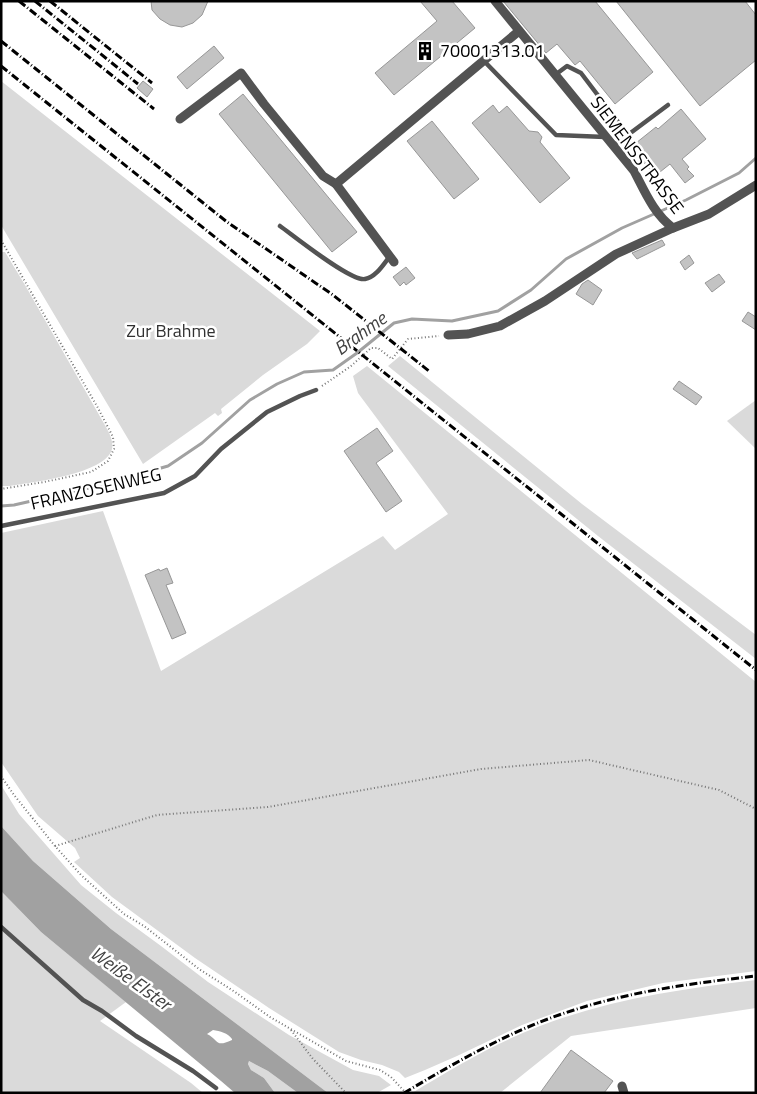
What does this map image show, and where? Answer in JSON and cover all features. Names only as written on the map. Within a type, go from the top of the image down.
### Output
[{"type":"street","name":"SIEMENSSTRASSE","points":[[495,1],[634,171],[651,203],[670,226]]},
{"type":"street","points":[[336,184],[519,30]]},
{"type":"street","points":[[180,119],[241,73],[323,176],[336,184],[392,259]]},
{"type":"street","points":[[448,335],[468,334],[500,326],[545,301],[616,254],[670,226],[709,214],[752,187]]},
{"type":"lane","points":[[484,60],[556,135],[606,137]]},
{"type":"lane","points":[[556,75],[567,66],[581,73],[628,135]]},
{"type":"lane","points":[[614,146],[668,105]]},
{"type":"lane","points":[[280,226],[355,278],[364,279],[376,273],[392,259]]},
{"type":"lane","name":"FRANZOSENWEG","points":[[1,526],[164,493],[196,476],[221,449],[266,412],[316,390]]},
{"type":"lane","points":[[1,927],[83,1000],[216,1088]]},
{"type":"path","points":[[1,240],[98,408],[113,437],[114,448],[108,461],[91,472],[44,482],[1,488]]},
{"type":"path","points":[[316,390],[351,366],[372,348],[378,348],[392,359],[408,339],[448,335]]},
{"type":"path","points":[[55,846],[157,815],[268,806],[481,770],[589,760],[719,790],[756,809]]},
{"type":"path","points":[[1,776],[55,846],[81,875],[124,914],[144,926],[199,970],[235,992],[270,1017],[346,1061],[380,1070],[391,1077],[406,1093]]},
{"type":"path","points":[[289,1028],[312,1059],[346,1093]]},
{"type":"green space","name":"Zur Brahme","points":[[1,81],[320,331],[307,344],[263,375],[221,409],[222,413],[218,416],[215,413],[143,464],[1,225]]},
{"type":"green space","points":[[1,252],[5,252],[25,285],[106,427],[112,445],[107,458],[83,471],[10,486],[1,486]]},
{"type":"green space","points":[[400,356],[582,504],[756,635],[756,659],[598,536],[388,366]]},
{"type":"green space","points":[[367,366],[756,682],[756,971],[663,983],[587,1001],[522,1025],[405,1078],[399,1072],[382,1065],[339,1052],[195,958],[112,897],[74,862],[80,858],[75,848],[38,816],[1,762],[1,533],[103,511],[161,671],[383,536],[395,550],[448,514],[358,393],[353,376]]},
{"type":"green space","points":[[756,400],[756,449],[727,421]]},
{"type":"green space","points":[[1,785],[19,814],[81,885],[116,913],[208,982],[289,1035],[353,1070],[379,1076],[391,1085],[377,1093],[328,1093],[111,929],[33,861],[1,826]]},
{"type":"green space","points":[[1,891],[41,932],[126,1002],[100,1021],[203,1093],[1,1093]]},
{"type":"green space","points":[[756,980],[756,1008],[571,1036],[500,1093],[412,1093],[491,1048],[523,1033],[566,1017],[646,996]]},
{"type":"green space","points":[[249,1061],[268,1071],[298,1093],[275,1093],[264,1078],[251,1070],[248,1064]]},
{"type":"water","name":"Weiße Elster","points":[[1,826],[33,861],[111,929],[328,1093],[298,1093],[268,1071],[249,1061],[248,1064],[251,1070],[264,1078],[275,1093],[235,1093],[41,932],[1,891]],"holes":[[[213,1030],[226,1034],[232,1040],[223,1043],[218,1042],[207,1034]]]},
{"type":"building","points":[[151,1],[208,1],[202,15],[193,23],[182,27],[170,25],[160,19],[152,10]]},
{"type":"building","name":"70001313.01","points":[[420,1],[452,1],[475,28],[394,95],[375,73],[437,21]]},
{"type":"building","points":[[503,1],[595,1],[653,72],[615,104],[580,61],[575,65],[557,44],[546,53]]},
{"type":"building","points":[[616,1],[745,1],[756,15],[756,60],[700,106]]},
{"type":"building","points":[[214,46],[224,58],[187,89],[177,77]]},
{"type":"building","points":[[143,81],[153,89],[147,97],[137,88]]},
{"type":"building","points":[[243,94],[357,232],[332,252],[219,114]]},
{"type":"building","points":[[493,105],[499,113],[507,106],[529,131],[538,132],[542,137],[540,142],[570,178],[540,203],[472,123]]},
{"type":"building","points":[[681,109],[706,139],[682,159],[689,167],[687,169],[694,176],[685,183],[670,164],[655,176],[631,147],[656,127],[658,129]]},
{"type":"building","points":[[432,121],[479,179],[454,199],[407,141]]},
{"type":"building","points":[[662,240],[665,245],[637,259],[632,253]]},
{"type":"building","points":[[689,255],[694,263],[685,270],[680,262]]},
{"type":"building","points":[[406,267],[415,278],[406,285],[404,282],[400,286],[393,277]]},
{"type":"building","points":[[719,274],[725,282],[712,292],[705,283]]},
{"type":"building","points":[[588,280],[602,290],[593,305],[576,294],[582,284]]},
{"type":"building","points":[[748,312],[756,317],[756,330],[742,321]]},
{"type":"building","points":[[679,381],[702,397],[696,405],[673,389]]},
{"type":"building","points":[[377,428],[393,451],[376,463],[402,501],[386,512],[344,451]]},
{"type":"building","points":[[167,568],[173,583],[166,585],[186,633],[172,639],[145,575]]},
{"type":"building","points":[[571,1050],[613,1081],[604,1093],[540,1093]]},
{"type":"waterway","name":"Brahme","points":[[1,506],[14,505],[102,485],[168,466],[202,443],[250,400],[277,384],[304,372],[333,370],[394,323],[412,319],[452,321],[498,311],[531,290],[566,259],[622,228],[686,200],[739,173],[756,158]]},
{"type":"railway","points":[[19,1],[154,109]]},
{"type":"railway","points":[[35,1],[138,84]]},
{"type":"railway","points":[[50,1],[152,83]]},
{"type":"railway","points":[[1,41],[227,222],[333,295],[429,371]]},
{"type":"railway","points":[[1,66],[756,670]]},
{"type":"railway","points":[[404,1093],[508,1036],[529,1026],[574,1010],[641,993],[756,976]]},
{"type":"place","name":"70001313.01","points":[[425,51]]}]
